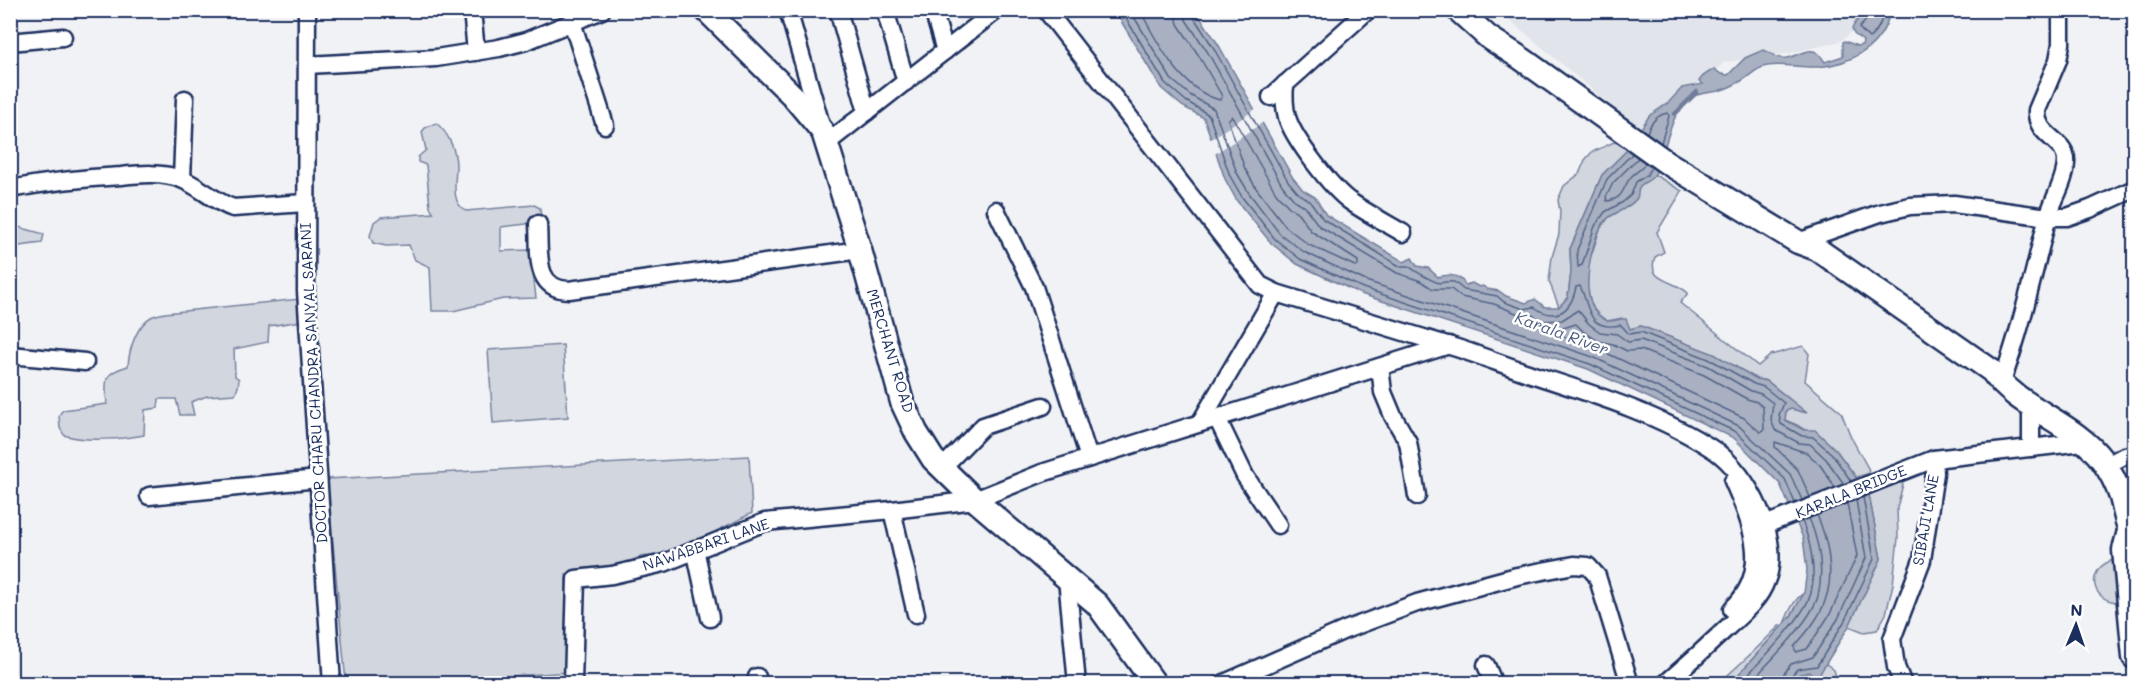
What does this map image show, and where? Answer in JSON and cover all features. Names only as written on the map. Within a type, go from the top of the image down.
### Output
[{"type":"street","name":"DOCTOR CHARU CHANDRA SANYAL SARANI","points":[[307,10],[306,291],[332,684]]},
{"type":"street","points":[[472,10],[476,52]]},
{"type":"street","points":[[307,65],[407,60],[476,52],[526,41],[602,10]]},
{"type":"street","name":"MERCHANT ROAD","points":[[706,10],[792,95],[825,138],[860,249],[902,402],[916,432],[933,459],[975,500],[1097,604],[1155,684]]},
{"type":"street","points":[[788,10],[825,138],[867,112],[996,10]]},
{"type":"street","points":[[838,10],[867,112]]},
{"type":"street","points":[[885,10],[906,82]]},
{"type":"street","points":[[933,10],[945,51]]},
{"type":"street","points":[[1046,10],[1107,99],[1206,228],[1260,285],[1276,293],[1449,345],[1618,403],[1716,451],[1748,488],[1769,524],[1772,559],[1770,570],[1763,590],[1750,606],[1697,657],[1664,684]]},
{"type":"street","points":[[1271,97],[1368,10]]},
{"type":"street","points":[[1458,10],[1488,37],[1666,162],[1798,242],[1811,259],[1974,374],[1983,380],[2001,384],[2083,441],[2105,466],[2120,494],[2126,546],[2125,605],[2134,657]]},
{"type":"street","points":[[1476,10],[1497,28],[1522,59]]},
{"type":"street","points":[[2001,384],[2030,289],[2048,217],[2067,161],[2061,146],[2042,130],[2037,118],[2037,110],[2059,53],[2061,16],[2059,10]]},
{"type":"street","points":[[572,22],[605,125]]},
{"type":"street","points":[[10,42],[63,37]]},
{"type":"street","points":[[1285,84],[1284,102],[1287,118],[1297,137],[1323,173],[1349,201],[1403,233]]},
{"type":"street","points":[[182,179],[185,99]]},
{"type":"street","points":[[10,189],[73,179],[140,174],[164,175],[182,179],[223,205],[233,208],[305,203]]},
{"type":"street","points":[[1798,242],[1880,213],[1933,204],[1972,205],[2048,217],[2067,217],[2090,210],[2134,189]]},
{"type":"street","points":[[996,210],[1035,288],[1089,458]]},
{"type":"street","points":[[538,224],[541,269],[544,279],[548,285],[558,290],[860,249]]},
{"type":"street","points":[[1200,423],[1276,293]]},
{"type":"street","name":"NAWABBARI LANE","points":[[573,683],[576,579],[612,575],[664,563],[765,522],[975,500],[1042,473],[1449,345]]},
{"type":"street","points":[[10,355],[85,362]]},
{"type":"street","points":[[1380,367],[1383,392],[1408,442],[1417,496]]},
{"type":"street","points":[[2031,404],[2031,448]]},
{"type":"street","points":[[942,468],[983,426],[1043,406]]},
{"type":"street","points":[[1217,418],[1245,476],[1278,525]]},
{"type":"street","name":"KARALA BRIDGE","points":[[1769,524],[1932,460],[2083,441]]},
{"type":"street","points":[[1664,684],[1739,602],[1754,576],[1756,556],[1750,527],[1739,495],[1716,451]]},
{"type":"street","points":[[2105,466],[2124,456],[2134,454]]},
{"type":"street","name":"SIBAJI LANE","points":[[1903,684],[1896,667],[1892,639],[1922,560],[1935,473],[1932,460]]},
{"type":"street","points":[[148,496],[318,480]]},
{"type":"street","points":[[892,510],[916,614]]},
{"type":"street","points":[[695,549],[710,618]]},
{"type":"street","points":[[1222,684],[1345,630],[1417,603],[1517,576],[1582,564],[1593,570],[1597,576],[1630,684]]},
{"type":"street","points":[[1067,578],[1077,684]]},
{"type":"street","points":[[1486,665],[1494,684]]},
{"type":"shaded area","points":[[1499,11],[1877,11],[1841,41],[1791,53],[1725,62],[1641,131]]},
{"type":"shaded area","points":[[436,123],[445,132],[455,154],[455,191],[461,207],[466,211],[534,205],[540,208],[541,217],[526,224],[501,227],[501,251],[530,250],[536,298],[503,299],[453,311],[432,311],[430,267],[415,260],[409,245],[386,246],[373,243],[370,236],[374,222],[381,217],[434,213],[430,207],[426,165],[418,162],[418,157],[426,150],[422,132]]},
{"type":"shaded area","points":[[1614,142],[1631,147],[1602,175],[1570,249],[1571,272],[1568,297],[1559,307],[1549,281],[1552,257],[1559,234],[1558,200],[1564,186],[1579,174],[1585,160],[1592,152]]},
{"type":"shaded area","points":[[1655,175],[1682,191],[1657,232],[1664,252],[1655,257],[1654,272],[1663,280],[1688,293],[1680,303],[1758,366],[1771,355],[1803,346],[1809,354],[1805,381],[1841,412],[1851,437],[1869,470],[1867,474],[1856,477],[1836,450],[1785,420],[1786,411],[1791,409],[1805,412],[1767,381],[1757,379],[1713,354],[1641,326],[1630,329],[1622,318],[1607,321],[1592,308],[1587,287],[1589,262],[1600,229],[1609,217],[1627,206],[1641,185]]},
{"type":"shaded area","points":[[11,225],[44,234],[42,243],[12,247],[11,251]]},
{"type":"shaded area","points":[[300,299],[301,321],[269,326],[268,342],[234,349],[235,376],[239,379],[235,394],[207,396],[191,402],[194,415],[180,415],[176,399],[159,399],[158,408],[145,410],[144,435],[115,439],[81,439],[64,435],[60,428],[59,415],[63,410],[107,404],[107,379],[114,372],[128,366],[134,339],[141,326],[151,317],[165,313]]},
{"type":"shaded area","points":[[563,345],[568,417],[493,423],[488,350]]},
{"type":"shaded area","points":[[749,456],[752,513],[660,560],[642,557],[625,566],[566,574],[569,672],[408,683],[346,683],[327,479]]},
{"type":"shaded area","points":[[1899,482],[1903,484],[1897,508],[1898,538],[1893,584],[1886,614],[1877,630],[1864,632],[1849,626],[1881,559],[1869,495]]},
{"type":"shaded area","points":[[2114,560],[2118,602],[2101,596],[2095,583],[2095,576],[2099,569]]},
{"type":"shaded area","points":[[1804,593],[1791,616],[1784,624],[1794,603]]},
{"type":"shaded area","points":[[1780,625],[1782,626],[1731,683],[1718,684]]},
{"type":"shaded area","points":[[1825,663],[1834,670],[1838,683],[1793,684],[1800,674],[1810,672],[1816,680]]},
{"type":"water","name":"Karala River","points":[[1115,11],[1196,11],[1218,44],[1293,178],[1303,190],[1315,197],[1326,215],[1404,262],[1412,258],[1417,266],[1428,268],[1438,277],[1454,276],[1463,281],[1465,285],[1472,283],[1479,287],[1483,286],[1526,303],[1535,299],[1545,307],[1559,307],[1568,297],[1571,272],[1570,249],[1602,175],[1639,138],[1642,127],[1649,116],[1668,103],[1682,88],[1703,84],[1699,81],[1714,69],[1721,74],[1728,75],[1745,58],[1763,50],[1786,58],[1815,51],[1825,62],[1843,56],[1843,42],[1862,45],[1863,41],[1854,34],[1852,29],[1863,15],[1890,11],[1881,35],[1873,44],[1854,57],[1817,67],[1773,65],[1763,67],[1731,86],[1692,97],[1685,103],[1678,111],[1669,132],[1654,176],[1640,187],[1634,201],[1611,216],[1601,228],[1591,254],[1589,271],[1589,297],[1594,309],[1602,318],[1608,321],[1626,319],[1630,329],[1641,326],[1714,354],[1757,379],[1767,381],[1807,413],[1791,409],[1786,411],[1785,420],[1804,430],[1815,430],[1836,450],[1869,495],[1881,559],[1849,626],[1816,680],[1810,672],[1800,674],[1793,683],[1731,683],[1791,616],[1804,593],[1807,570],[1803,538],[1780,484],[1734,438],[1588,369],[1361,294],[1297,264],[1271,243],[1237,201],[1225,179],[1204,118],[1182,106],[1161,88]]},
{"type":"pier","points":[[1257,108],[1265,121],[1213,155],[1208,141]]},
{"type":"waterway","points":[[1675,114],[1697,92]]}]
